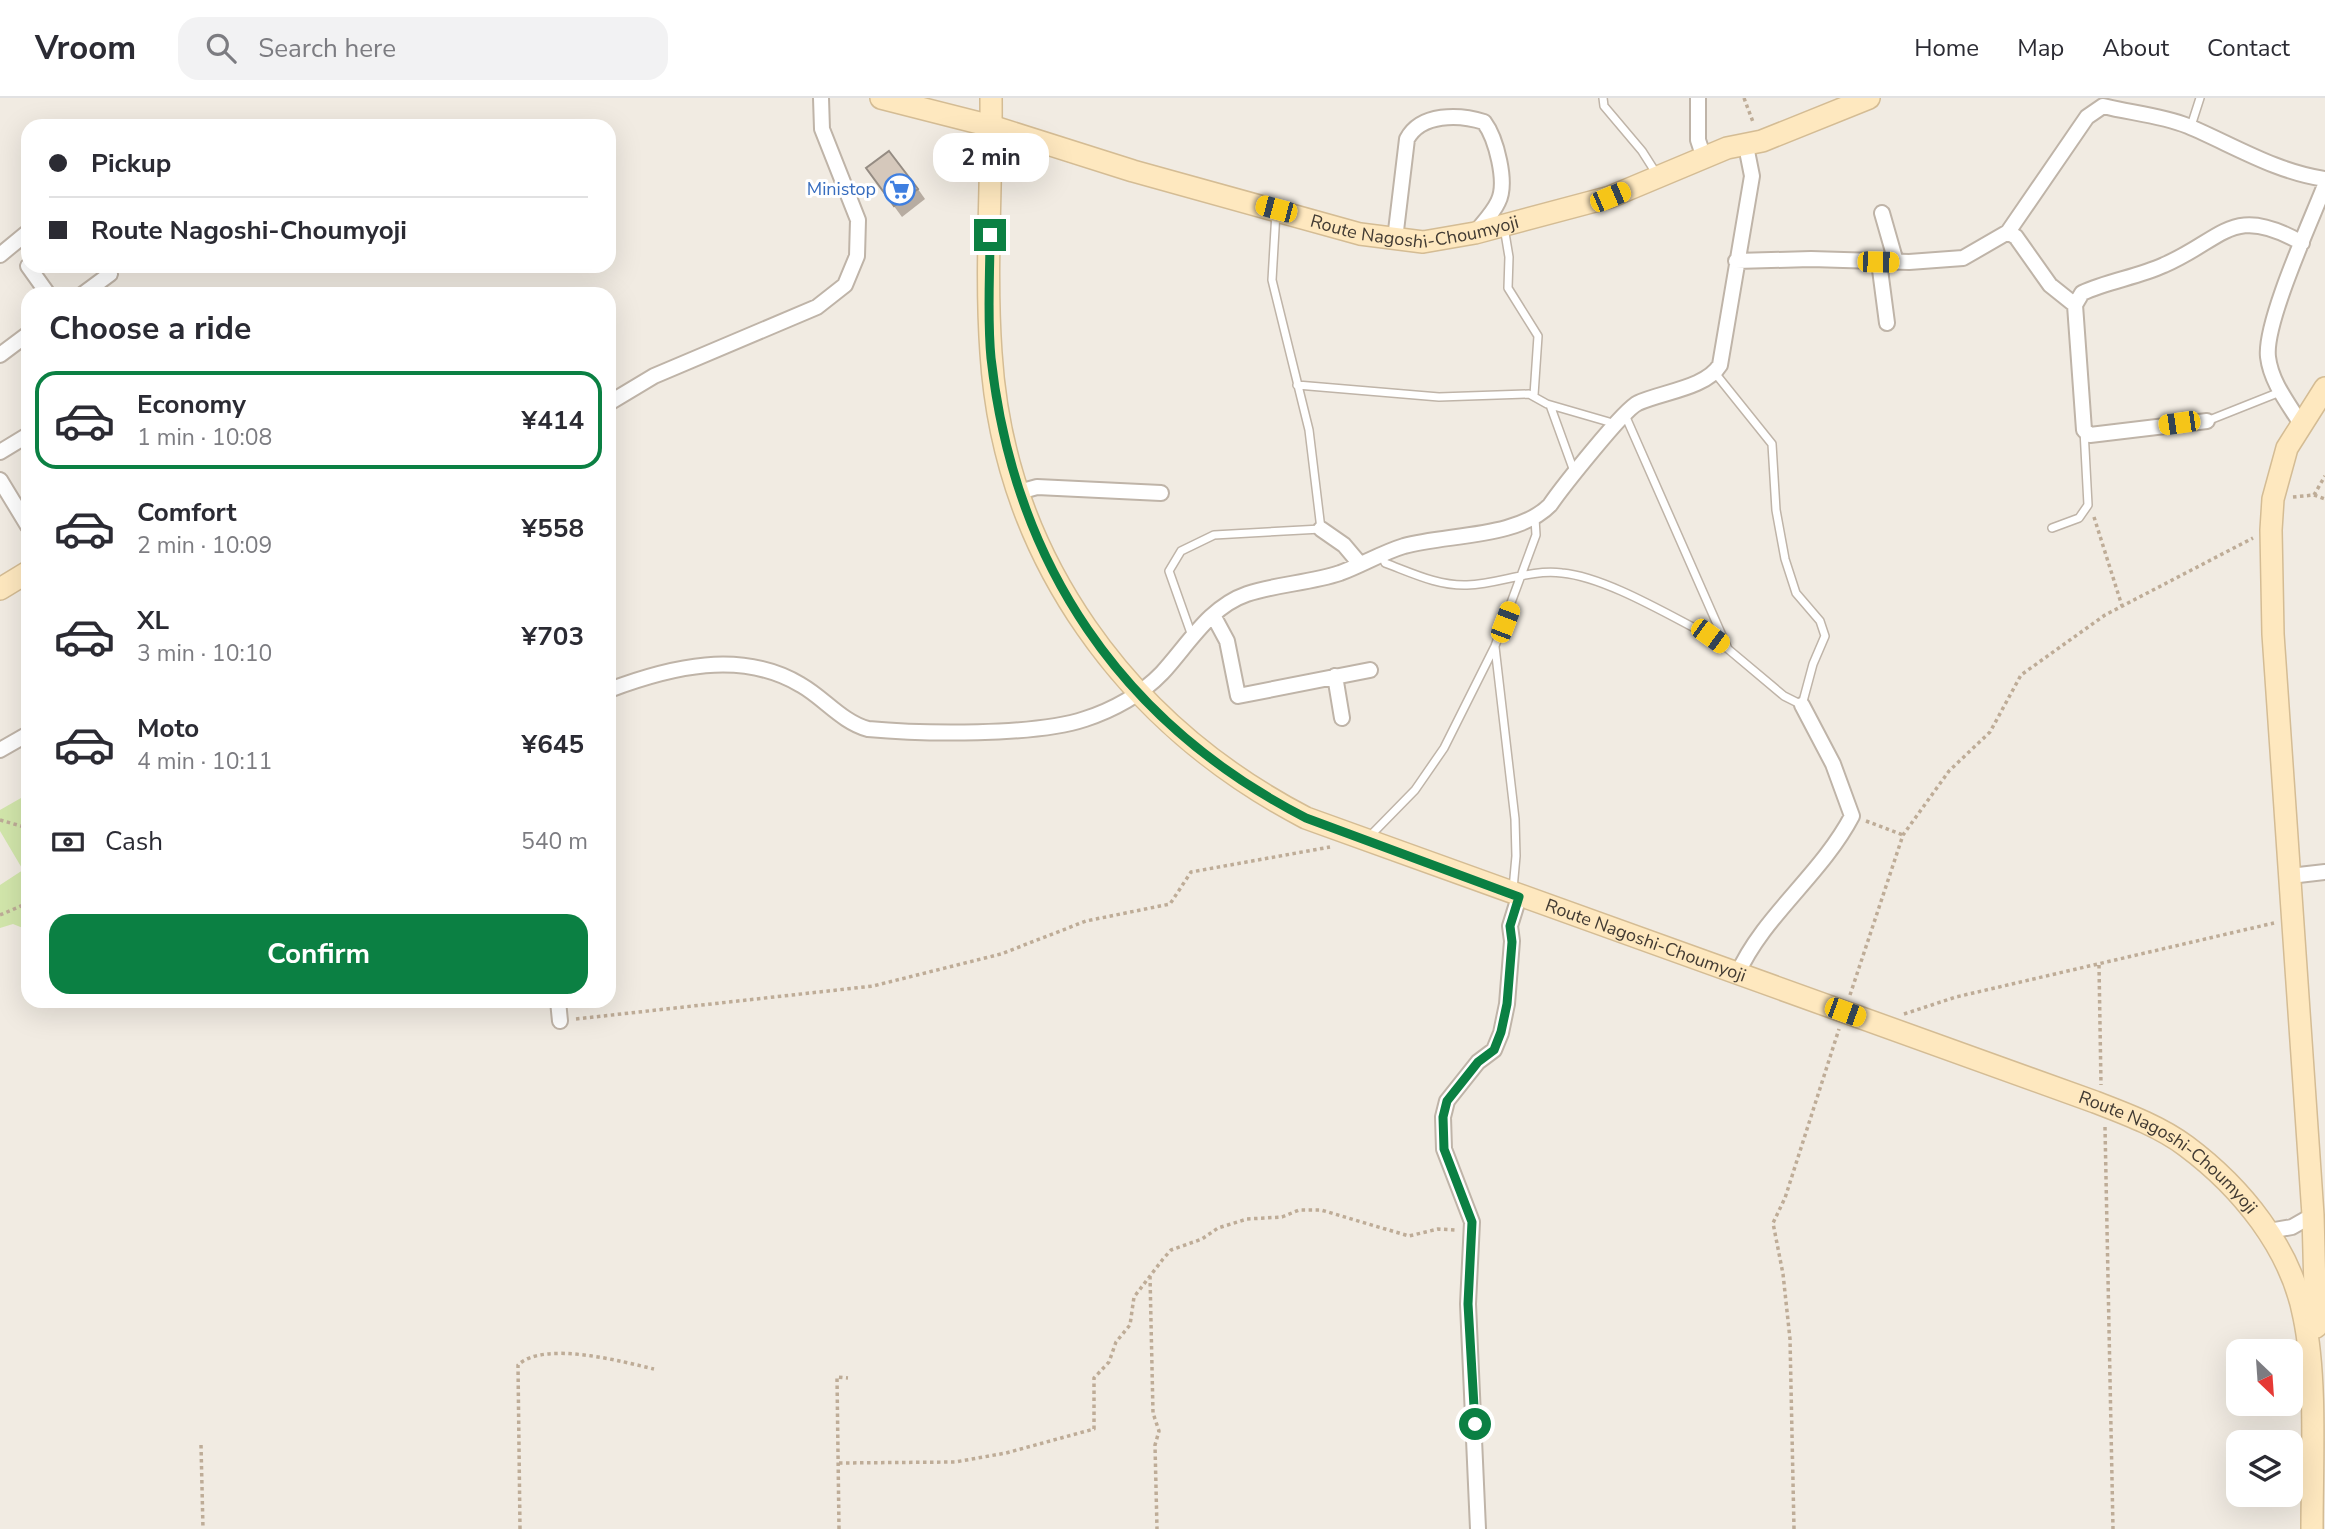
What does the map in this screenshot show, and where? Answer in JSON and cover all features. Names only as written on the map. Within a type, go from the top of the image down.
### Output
[{"type":"main road","points":[[881,98],[991,126],[991,98]]},
{"type":"main road","name":"Route Nagoshi-Choumyoji","points":[[1869,98],[1754,143],[1727,148],[1610,197],[1475,233],[1423,242],[1360,234],[1133,171],[991,126],[991,354],[1002,430],[1019,492],[1050,569],[1107,659],[1137,694],[1195,748],[1239,781],[1306,818],[1365,841],[2101,1105],[2159,1129],[2185,1145],[2235,1190],[2269,1231],[2286,1261],[2303,1310],[2308,1340],[2312,1529]]},
{"type":"main road","points":[[2311,1432],[2318,1372],[2313,1215],[2273,634],[2271,530],[2273,499],[2287,448],[2325,388]]},
{"type":"main road","points":[[0,589],[21,576]]},
{"type":"street","points":[[616,399],[654,376],[817,307],[845,285],[857,256],[858,220],[822,129],[821,98]]},
{"type":"street","points":[[1698,98],[1698,140],[1704,158]]},
{"type":"street","points":[[1736,261],[1811,259],[1895,262],[1963,258],[2008,232],[2100,102],[2190,127],[2295,174],[2325,178]]},
{"type":"street","points":[[1395,240],[1407,139],[1416,127],[1446,117],[1466,117],[1484,122],[1490,132],[1499,170],[1500,196],[1475,233]]},
{"type":"street","points":[[616,688],[680,668],[726,665],[763,669],[800,684],[856,726],[895,730],[1014,729],[1068,723],[1101,713],[1137,694],[1160,675],[1213,615],[1244,595],[1339,573],[1405,546],[1513,526],[1535,518],[1550,505],[1637,403],[1715,373],[1722,357],[1752,176],[1754,143]]},
{"type":"street","points":[[2301,424],[2281,392],[2270,367],[2269,333],[2325,185]]},
{"type":"street","points":[[1882,213],[1895,262]]},
{"type":"street","points":[[2207,421],[2090,435],[2084,430],[2075,305],[2082,293],[2164,266],[2217,233],[2237,225],[2267,226],[2302,243]]},
{"type":"street","points":[[2008,232],[2016,237],[2050,285],[2075,305]]},
{"type":"street","points":[[0,255],[21,238]]},
{"type":"street","points":[[13,244],[21,256]]},
{"type":"street","points":[[1878,262],[1887,323]]},
{"type":"street","points":[[92,287],[110,274]]},
{"type":"street","points":[[0,355],[21,339]]},
{"type":"street","points":[[0,452],[21,439]]},
{"type":"street","points":[[0,480],[21,514]]},
{"type":"street","points":[[1019,492],[1037,487],[1161,493]]},
{"type":"street","points":[[1321,529],[1344,545],[1360,564]]},
{"type":"street","points":[[1213,615],[1227,641],[1238,696],[1370,670]]},
{"type":"street","points":[[1335,676],[1342,718]]},
{"type":"street","points":[[1737,975],[1748,950],[1826,859],[1852,816],[1833,764],[1802,705]]},
{"type":"street","points":[[0,750],[21,738]]},
{"type":"street","points":[[2290,876],[2325,872]]},
{"type":"street","points":[[1478,1529],[1468,1304],[1472,1233],[1468,1207],[1444,1149],[1443,1117],[1447,1101],[1478,1062],[1494,1050],[1501,1032],[1507,1004],[1512,942],[1510,926],[1515,895]]},
{"type":"street","points":[[559,1008],[561,1021]]},
{"type":"street","points":[[2269,1231],[2292,1227],[2313,1215]]},
{"type":"lane","points":[[1603,98],[1604,106],[1643,151],[1658,177]]},
{"type":"lane","points":[[2190,127],[2200,98]]},
{"type":"lane","points":[[1192,636],[1169,571],[1181,551],[1214,535],[1321,529],[1309,430],[1272,280],[1276,209]]},
{"type":"lane","points":[[1504,226],[1509,257],[1508,288],[1538,336],[1534,395]]},
{"type":"lane","points":[[1382,554],[1385,563],[1441,584],[1469,585],[1524,573],[1564,573],[1589,579],[1710,636],[1784,696],[1802,705],[1813,664],[1825,636],[1820,621],[1796,593],[1785,559],[1776,510],[1772,444],[1715,373]]},
{"type":"lane","points":[[1297,385],[1439,397],[1534,395],[1550,405],[1621,420],[1728,649]]},
{"type":"lane","points":[[2207,421],[2281,392]]},
{"type":"lane","points":[[1550,405],[1575,475]]},
{"type":"lane","points":[[2052,528],[2079,518],[2088,505],[2084,430]]},
{"type":"lane","points":[[1365,841],[1429,774],[1495,646],[1536,535],[1535,518]]},
{"type":"lane","points":[[1495,646],[1515,819],[1515,895]]},
{"type":"path","points":[[1744,98],[1754,143]]},
{"type":"path","points":[[2314,495],[2325,476]]},
{"type":"path","points":[[2273,499],[2314,495],[2325,499]]},
{"type":"path","points":[[2088,505],[2122,606]]},
{"type":"path","points":[[1794,1529],[1790,1339],[1783,1274],[1773,1223],[1785,1198],[1903,835],[1948,771],[1990,733],[2021,675],[2122,606],[2271,530]]},
{"type":"path","points":[[1852,816],[1903,835]]},
{"type":"path","points":[[0,820],[21,827]]},
{"type":"path","points":[[561,1021],[873,986],[1001,954],[1086,921],[1170,904],[1191,872],[1365,841]]},
{"type":"path","points":[[0,915],[21,906]]},
{"type":"path","points":[[1888,1027],[1909,1011],[2292,918]]},
{"type":"path","points":[[2099,965],[2113,1529]]},
{"type":"path","points":[[839,1463],[955,1462],[1006,1453],[1094,1429],[1094,1378],[1110,1362],[1116,1342],[1130,1325],[1134,1297],[1171,1250],[1202,1239],[1218,1228],[1247,1219],[1282,1217],[1299,1210],[1321,1210],[1409,1236],[1438,1228],[1472,1233]]},
{"type":"path","points":[[1150,1276],[1153,1413],[1160,1431],[1155,1445],[1157,1529]]},
{"type":"path","points":[[520,1529],[518,1365],[523,1360],[547,1356],[591,1354],[654,1369]]},
{"type":"path","points":[[839,1529],[837,1377],[848,1378]]},
{"type":"path","points":[[201,1445],[203,1529]]},
{"type":"green space","points":[[21,798],[21,867],[0,831],[0,810]]},
{"type":"green space","points":[[21,871],[21,927],[13,924],[0,928],[0,885]]},
{"type":"building","name":"Ministop","points":[[889,151],[918,189],[894,206],[866,168]]},
{"type":"place","name":"Ministop","points":[[899,189]]},
{"type":"route","points":[[990,235],[991,354],[1009,462],[1023,505],[1050,569],[1088,634],[1107,659],[1137,694],[1195,748],[1239,781],[1273,801],[1306,818],[1519,897],[1510,926],[1512,942],[1507,1004],[1501,1032],[1494,1050],[1478,1062],[1447,1101],[1443,1117],[1444,1149],[1472,1222],[1468,1304],[1475,1424]]}]
